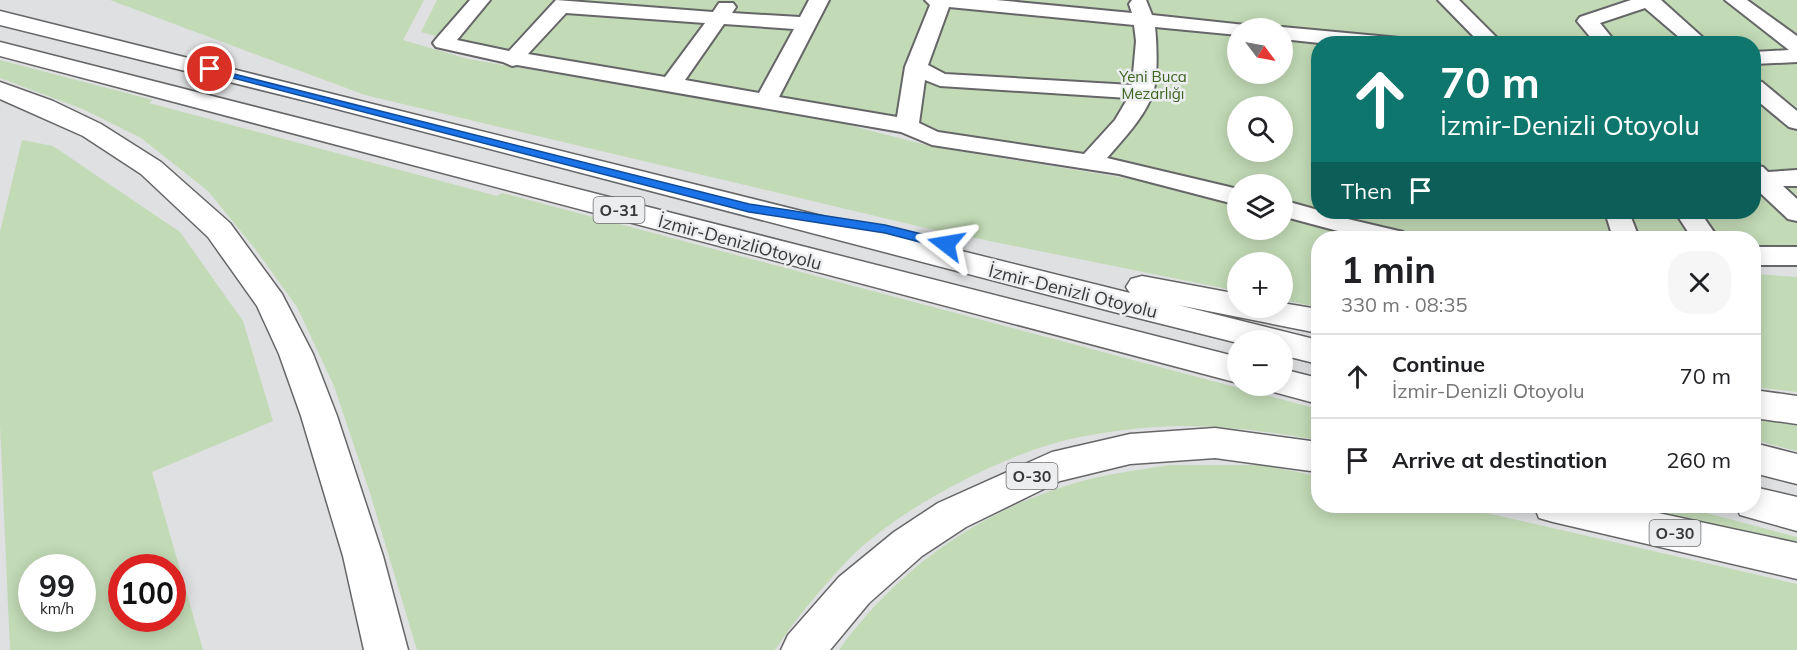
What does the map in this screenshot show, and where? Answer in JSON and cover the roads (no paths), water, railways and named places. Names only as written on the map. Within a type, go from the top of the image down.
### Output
[{"type":"highway","name":"İzmir-Denizli Otoyolu","points":[[0,18],[370,109],[749,208],[1233,330]]},
{"type":"highway","name":"İzmir-DenizliOtoyolu","points":[[0,49],[1227,367]]},
{"type":"highway","points":[[0,90],[44,107],[92,130],[151,168],[219,230],[272,302],[296,354],[320,416],[363,556],[386,650]]},
{"type":"highway","points":[[749,208],[885,229],[987,255],[1227,304]]},
{"type":"highway","points":[[1293,316],[1311,320]]},
{"type":"highway","points":[[1293,345],[1311,349]]},
{"type":"highway","points":[[1293,385],[1311,389]]},
{"type":"highway","points":[[1761,405],[1797,410]]},
{"type":"highway","name":"O-30","points":[[803,650],[854,590],[908,544],[963,510],[1052,467],[1130,449],[1215,443],[1311,456]]},
{"type":"highway","points":[[1761,460],[1797,469]]},
{"type":"highway","points":[[1761,505],[1797,514]]},
{"type":"highway","name":"O-30","points":[[1584,513],[1797,561]]},
{"type":"lane","points":[[480,0],[443,43],[512,60],[672,84],[907,126],[932,138],[1119,167],[1227,194]]},
{"type":"lane","points":[[672,84],[732,0]]},
{"type":"lane","points":[[766,101],[819,0]]},
{"type":"lane","points":[[935,0],[1141,10],[1227,27]]},
{"type":"lane","points":[[907,126],[916,67],[942,0]]},
{"type":"lane","points":[[1449,0],[1485,36]]},
{"type":"lane","points":[[1735,0],[1797,46]]},
{"type":"lane","points":[[1601,36],[1587,21],[1649,1],[1691,36]]},
{"type":"lane","points":[[512,60],[564,3],[807,24]]},
{"type":"lane","points":[[1090,162],[1125,123],[1142,92],[1146,41],[1141,10]]},
{"type":"lane","points":[[1293,34],[1314,36]]},
{"type":"lane","points":[[1761,58],[1797,56]]},
{"type":"lane","points":[[916,67],[940,80],[1142,92]]},
{"type":"lane","points":[[1761,93],[1797,122]]},
{"type":"lane","points":[[1761,177],[1797,178]]},
{"type":"lane","points":[[1761,181],[1797,213]]},
{"type":"lane","points":[[1293,211],[1311,216]]},
{"type":"lane","points":[[1323,219],[1368,231]]},
{"type":"lane","points":[[1761,256],[1797,256]]},
{"type":"park label","name":"Yeni Buca Mezarlığı","points":[[1153,84]]}]
